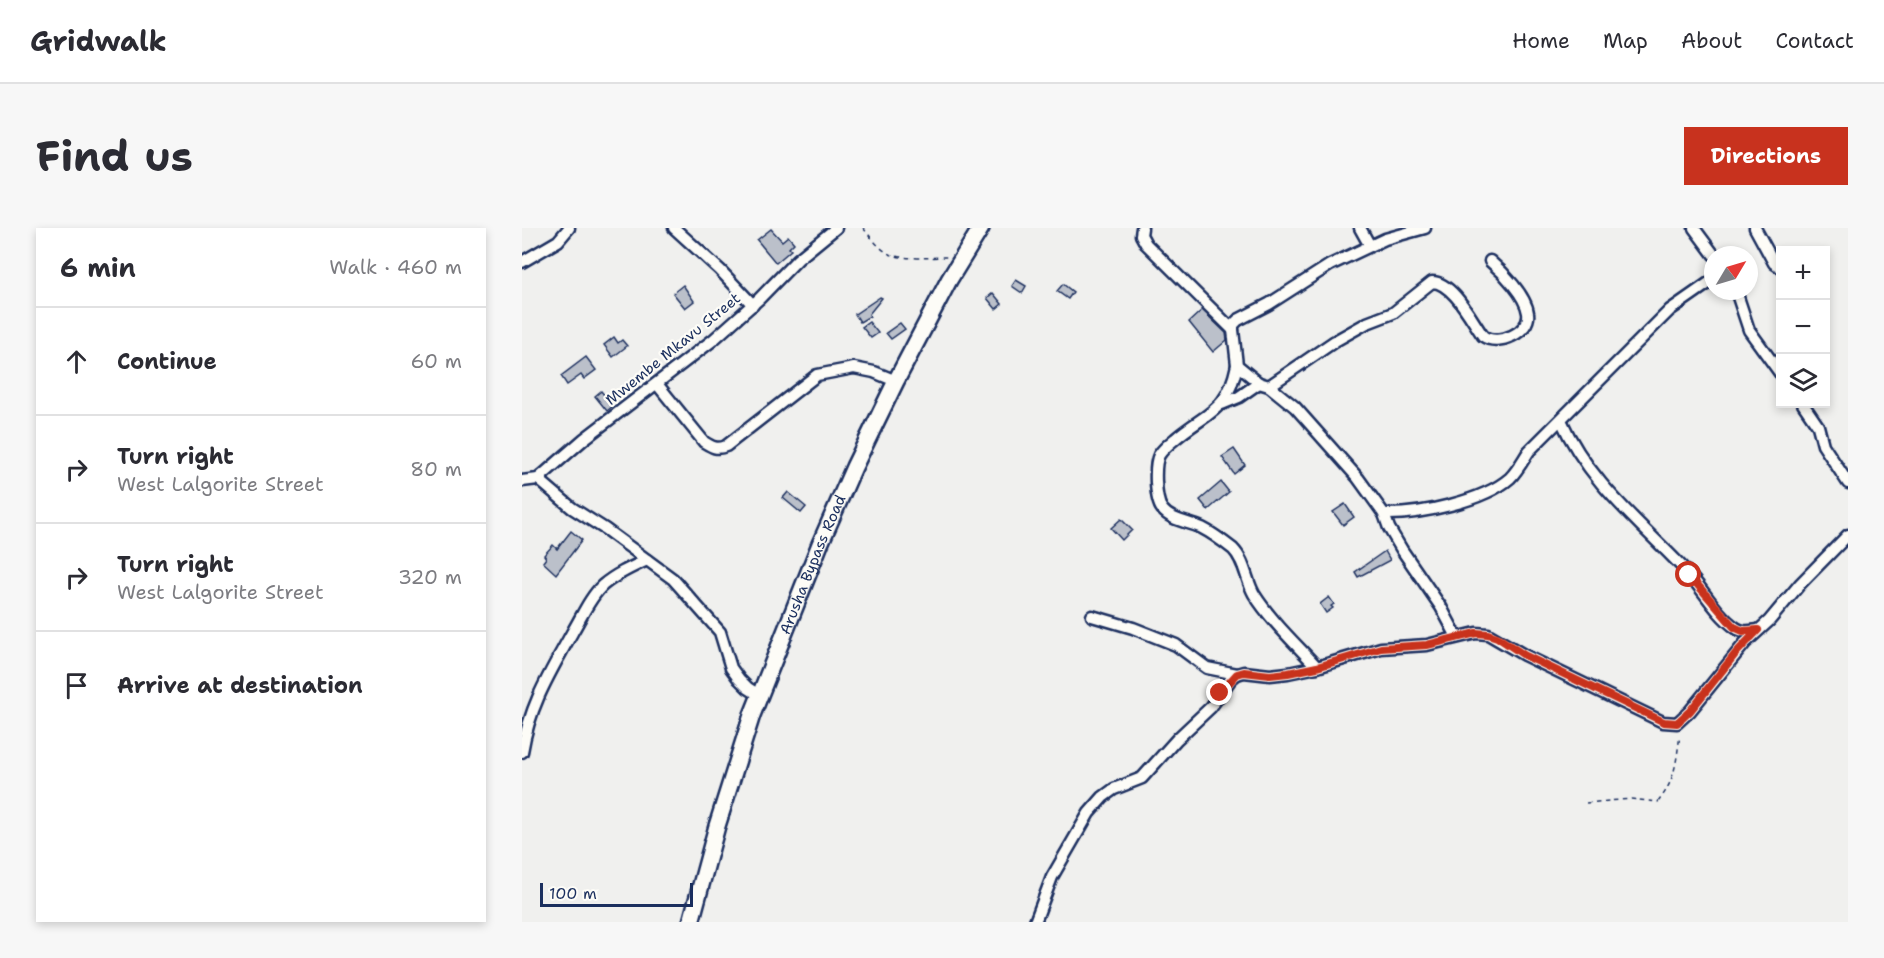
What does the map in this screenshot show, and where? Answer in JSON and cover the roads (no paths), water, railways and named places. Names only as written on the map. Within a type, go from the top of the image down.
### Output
[{"type":"main road","name":"Arusha Bypass Road","points":[[691,922],[717,826],[759,695],[845,486],[896,381],[963,256],[981,228]]},
{"type":"street","points":[[522,262],[558,241],[569,228]]},
{"type":"street","points":[[674,228],[720,270],[753,305]]},
{"type":"street","name":"Mwembe Mkavu Street","points":[[538,479],[584,439],[713,340],[753,305],[798,259],[836,228]]},
{"type":"street","points":[[1142,228],[1141,235],[1146,244],[1233,330]]},
{"type":"street","points":[[1360,228],[1370,246]]},
{"type":"street","points":[[1221,404],[1228,392],[1237,364],[1233,325],[1238,320],[1269,304],[1330,265],[1385,239],[1425,228]]},
{"type":"street","points":[[1694,228],[1707,246]]},
{"type":"street","points":[[1755,228],[1776,264]]},
{"type":"street","points":[[1317,667],[1259,601],[1235,552],[1202,528],[1170,516],[1162,510],[1157,501],[1159,456],[1180,435],[1221,404],[1264,384],[1367,323],[1394,314],[1432,282],[1442,284],[1456,297],[1489,340],[1503,340],[1525,328],[1528,322],[1527,307],[1505,275],[1490,261]]},
{"type":"street","points":[[1384,514],[1409,514],[1434,509],[1489,491],[1509,478],[1529,451],[1670,310],[1704,286]]},
{"type":"street","points":[[1739,300],[1749,330],[1776,367]]},
{"type":"street","points":[[1237,364],[1303,415],[1358,478],[1384,514],[1402,550],[1441,607],[1457,637]]},
{"type":"street","points":[[657,384],[704,442],[713,448],[720,448],[726,446],[817,375],[854,368],[874,372],[896,381]]},
{"type":"street","points":[[1806,408],[1818,426],[1823,445],[1848,483]]},
{"type":"street","points":[[1561,420],[1580,457],[1601,484],[1676,560],[1722,614],[1739,630],[1758,630]]},
{"type":"street","points":[[523,478],[538,479],[572,508],[674,579],[720,632],[731,668],[748,688],[759,695]]},
{"type":"street","points":[[1035,922],[1052,877],[1089,813],[1103,797],[1114,789],[1142,778],[1177,739],[1211,707],[1237,674],[1244,672],[1270,675],[1317,667],[1381,648],[1427,645],[1476,633],[1488,634],[1524,655],[1664,722],[1677,723],[1690,711],[1736,653],[1769,621],[1800,584],[1848,535]]},
{"type":"street","points":[[522,753],[525,733],[538,692],[590,601],[602,586],[618,574],[647,560]]},
{"type":"street","points":[[1092,616],[1133,628],[1176,645],[1207,668],[1237,674]]}]
